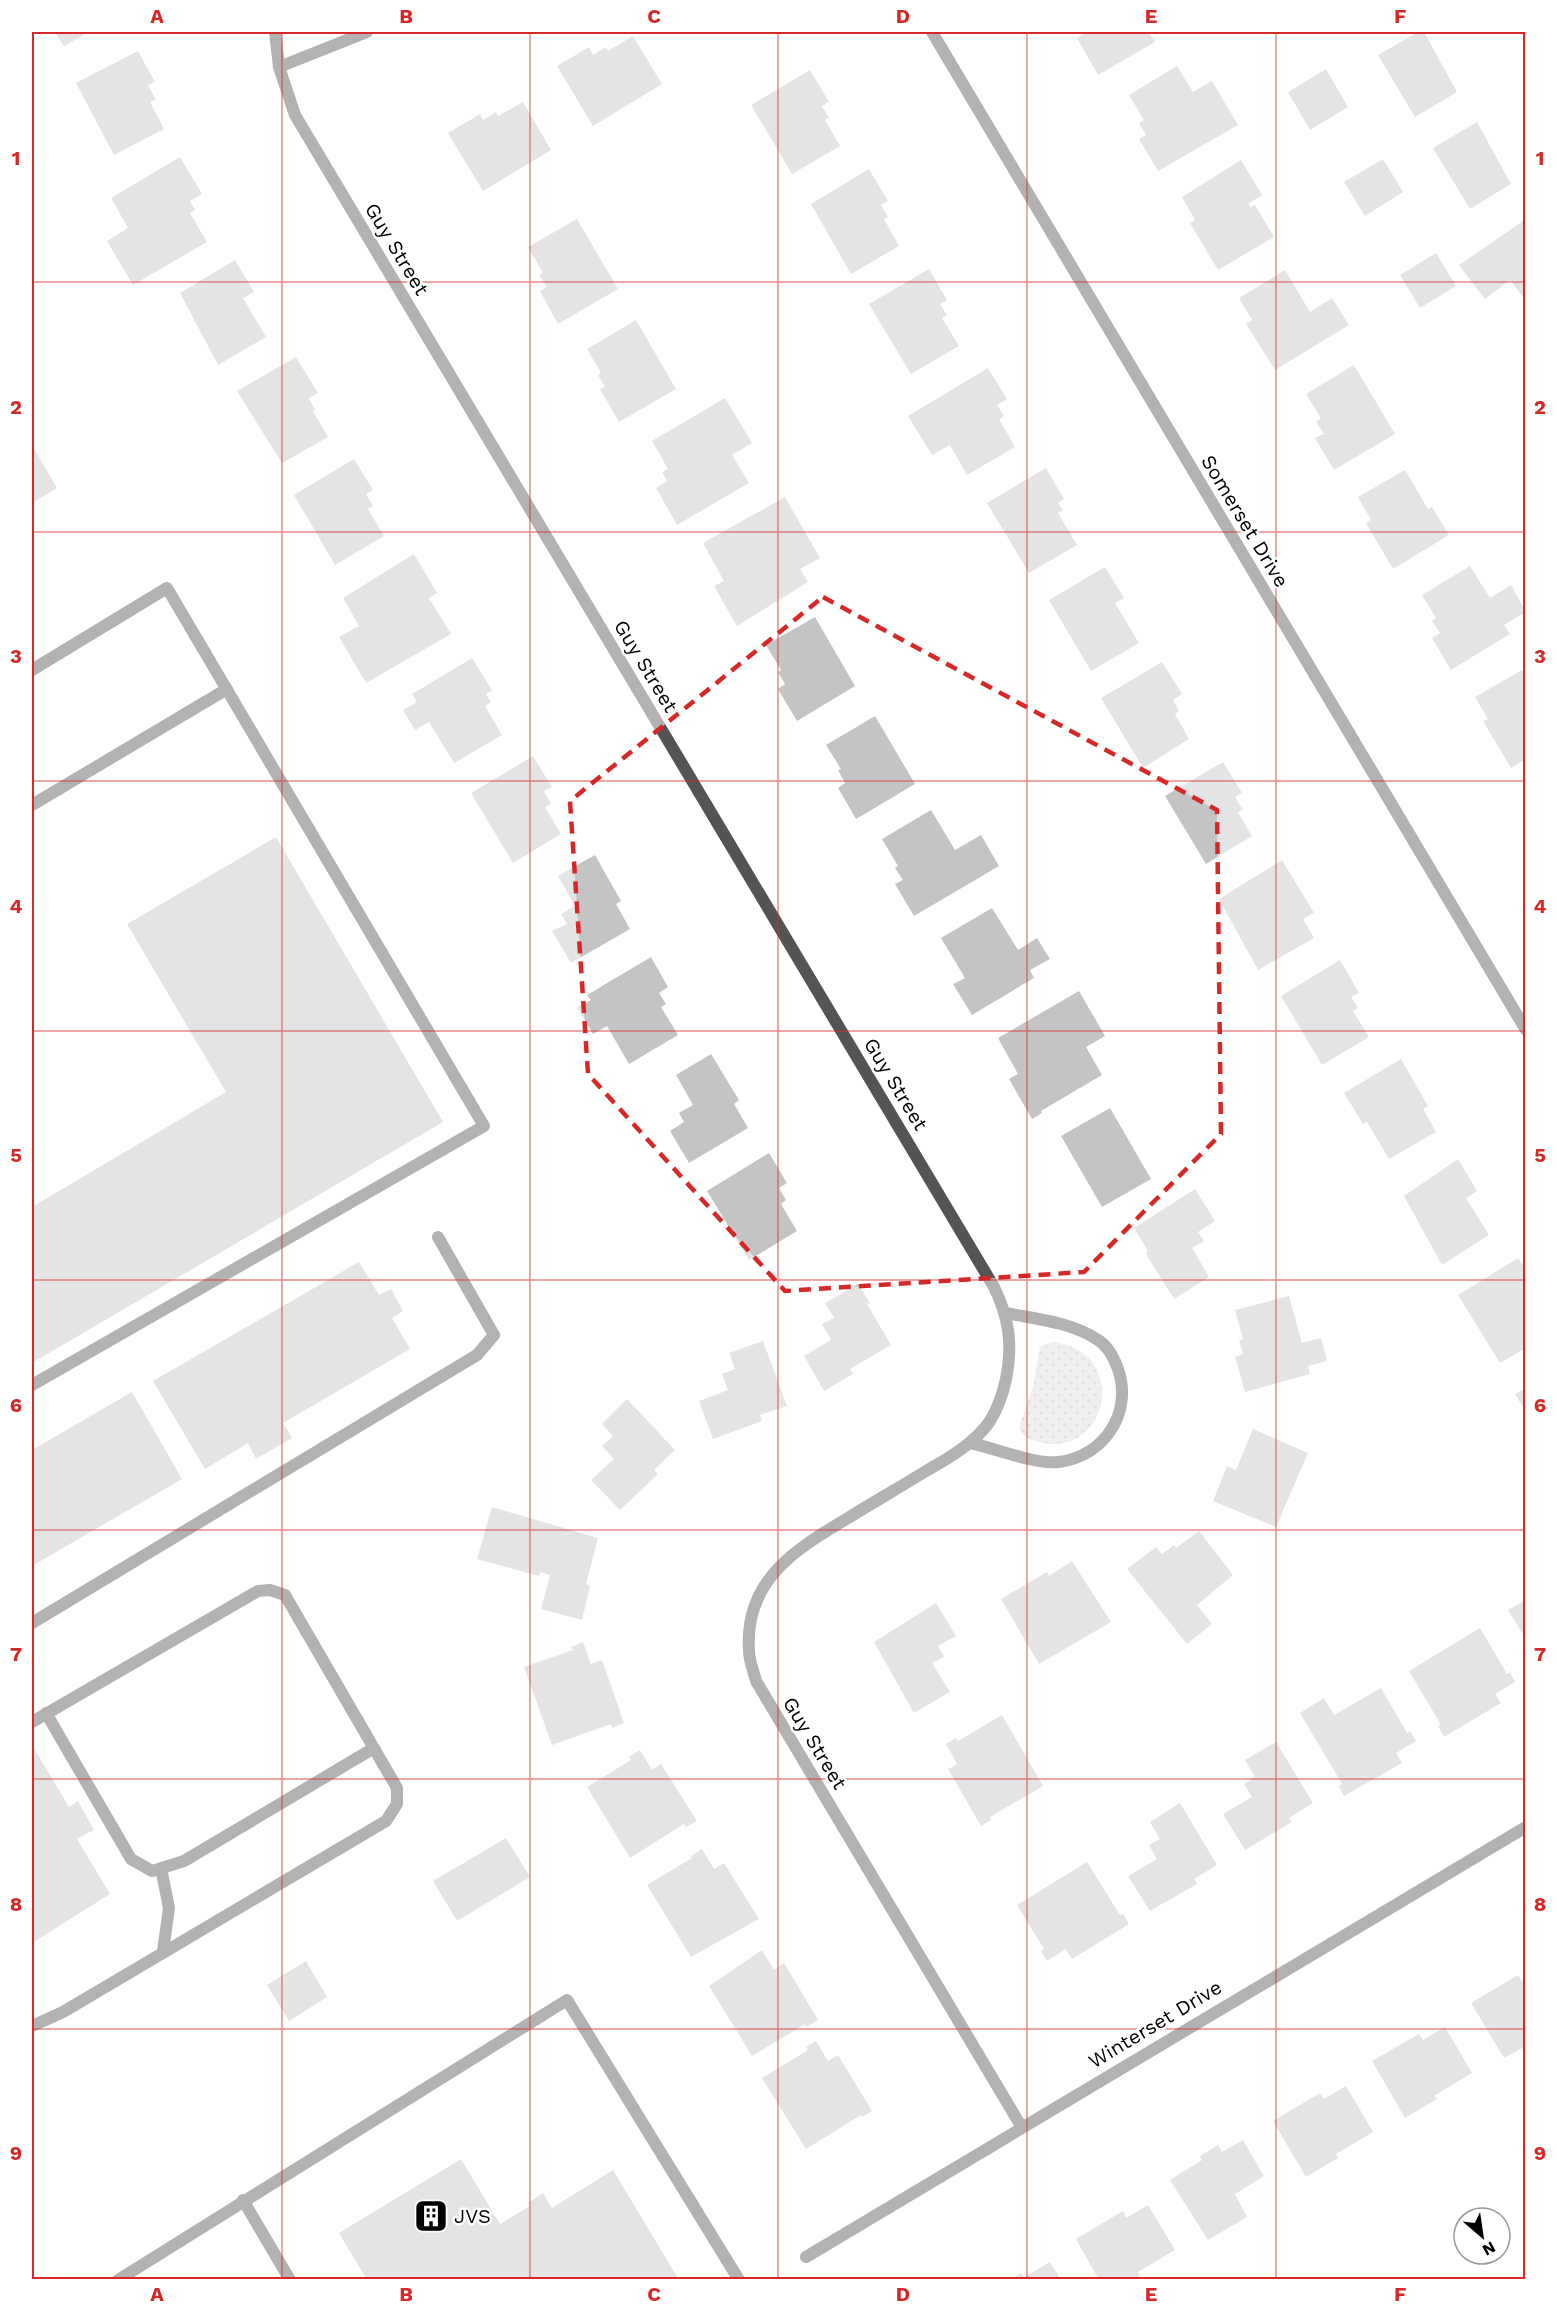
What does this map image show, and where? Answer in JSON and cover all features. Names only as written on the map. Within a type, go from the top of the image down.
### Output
[{"type":"street","name":"Guy Street","points":[[275,32],[279,67],[287,95],[308,137],[994,1287],[1006,1313],[1010,1335],[1010,1358],[1002,1395],[990,1421],[970,1443],[798,1548],[783,1562],[761,1591],[753,1614],[749,1652],[756,1682],[1021,2126]]},
{"type":"street","points":[[279,67],[367,32]]},
{"type":"street","name":"Somerset Drive","points":[[932,32],[1522,1016],[1526,1030]]},
{"type":"street","points":[[32,670],[167,588],[484,1126],[32,1385]]},
{"type":"street","points":[[32,805],[227,689]]},
{"type":"street","points":[[32,1623],[477,1355],[494,1335],[438,1237]]},
{"type":"street","points":[[970,1443],[1038,1460],[1058,1462],[1076,1458],[1092,1450],[1107,1437],[1118,1419],[1123,1401],[1123,1382],[1117,1365],[1108,1349],[1098,1340],[1076,1329],[1006,1313]]},
{"type":"street","points":[[32,1722],[258,1592],[270,1590],[285,1596],[397,1788],[398,1804],[386,1821],[63,2012],[32,2026]]},
{"type":"street","points":[[46,1713],[131,1859],[152,1871],[184,1861],[374,1748]]},
{"type":"street","name":"Winterset Drive","points":[[806,2257],[1021,2126],[1526,1827]]},
{"type":"street","points":[[161,1868],[170,1908],[163,1951]]},
{"type":"street","points":[[118,2280],[567,2000],[739,2280]]},
{"type":"street","points":[[243,2200],[290,2280]]},
{"type":"highlighted area","points":[[823,597],[1217,810],[1221,1134],[1084,1272],[785,1291],[588,1074],[570,801]]},
{"type":"shaded area","points":[[1053,1342],[1077,1349],[1093,1363],[1101,1381],[1102,1400],[1096,1418],[1084,1433],[1066,1442],[1043,1443],[1024,1436],[1020,1430],[1020,1424],[1033,1387],[1041,1346]]},
{"type":"building","points":[[55,32],[89,32],[64,46]]},
{"type":"building","points":[[1082,32],[1154,32],[1150,34],[1155,42],[1098,75],[1077,38],[1083,34]]},
{"type":"building","points":[[1418,32],[1424,32],[1457,92],[1415,117],[1378,55]]},
{"type":"building","points":[[633,36],[662,84],[593,126],[557,66],[589,47],[593,55],[606,47],[608,51]]},
{"type":"building","points":[[138,51],[155,82],[148,85],[156,100],[150,102],[164,129],[114,155],[76,83]]},
{"type":"building","points":[[1177,66],[1193,92],[1212,81],[1238,125],[1158,171],[1139,139],[1146,135],[1139,123],[1144,120],[1129,95]]},
{"type":"building","points":[[1326,69],[1348,107],[1310,130],[1288,92]]},
{"type":"building","points":[[810,70],[829,102],[822,106],[829,118],[825,120],[840,146],[792,174],[751,105]]},
{"type":"building","points":[[523,102],[551,150],[483,191],[448,133],[480,114],[483,120],[496,112],[498,116]]},
{"type":"building","points":[[1477,122],[1511,184],[1470,209],[1433,148]]},
{"type":"building","points":[[180,157],[202,194],[190,201],[195,210],[190,213],[207,242],[133,285],[107,241],[128,228],[111,198]]},
{"type":"building","points":[[1383,159],[1403,192],[1365,216],[1344,182]]},
{"type":"building","points":[[1241,160],[1262,195],[1248,204],[1251,207],[1255,205],[1274,237],[1218,270],[1190,223],[1195,220],[1182,197]]},
{"type":"building","points":[[869,169],[888,201],[881,205],[888,217],[884,219],[899,246],[851,274],[811,204]]},
{"type":"building","points":[[577,219],[618,289],[558,324],[540,291],[547,287],[539,275],[543,273],[528,247]]},
{"type":"building","points":[[1526,219],[1526,301],[1510,280],[1485,299],[1459,265]]},
{"type":"building","points":[[1436,253],[1456,286],[1420,308],[1400,275]]},
{"type":"building","points":[[235,260],[254,292],[243,298],[266,337],[218,365],[180,293]]},
{"type":"building","points":[[929,269],[947,300],[940,304],[947,315],[942,318],[959,346],[911,374],[869,304]]},
{"type":"building","points":[[1285,270],[1310,312],[1332,298],[1349,325],[1275,370],[1246,324],[1252,320],[1239,298]]},
{"type":"building","points":[[636,320],[676,389],[619,422],[600,389],[605,387],[598,375],[601,373],[587,349]]},
{"type":"building","points":[[296,357],[318,393],[309,398],[315,410],[313,411],[328,437],[282,463],[237,391]]},
{"type":"building","points":[[1354,365],[1395,434],[1334,470],[1315,438],[1324,434],[1316,422],[1321,418],[1306,394]]},
{"type":"building","points":[[988,368],[1007,399],[997,405],[1004,416],[999,419],[1015,447],[967,475],[950,445],[932,455],[908,416]]},
{"type":"building","points":[[725,398],[752,443],[732,455],[749,483],[677,525],[656,488],[667,481],[662,472],[668,469],[652,441]]},
{"type":"building","points":[[32,445],[57,488],[32,503]]},
{"type":"building","points":[[354,459],[373,490],[366,494],[373,506],[368,509],[384,536],[335,565],[294,495]]},
{"type":"building","points":[[1046,468],[1064,499],[1058,503],[1063,510],[1058,513],[1077,545],[1029,573],[987,503]]},
{"type":"building","points":[[1405,470],[1428,509],[1432,507],[1449,535],[1393,569],[1366,523],[1371,520],[1358,497]]},
{"type":"building","points":[[785,497],[820,558],[800,569],[808,582],[737,626],[714,586],[724,581],[703,543]]},
{"type":"building","points":[[414,554],[437,593],[429,598],[451,634],[366,683],[339,637],[359,626],[343,598]]},
{"type":"building","points":[[1470,566],[1490,598],[1511,585],[1526,612],[1504,625],[1510,634],[1451,670],[1432,638],[1440,633],[1432,621],[1436,618],[1422,595]]},
{"type":"building","points":[[1105,567],[1124,598],[1115,603],[1139,643],[1091,671],[1049,600]]},
{"type":"building","points":[[815,617],[855,686],[797,721],[778,689],[785,684],[778,672],[781,670],[766,645]]},
{"type":"building","points":[[472,658],[492,690],[486,694],[491,702],[485,706],[502,735],[454,763],[429,722],[415,730],[403,710],[417,702],[412,694]]},
{"type":"building","points":[[1162,662],[1182,694],[1173,700],[1179,711],[1175,714],[1189,739],[1143,768],[1101,698]]},
{"type":"building","points":[[1522,670],[1526,675],[1526,759],[1511,768],[1483,721],[1488,719],[1475,697]]},
{"type":"building","points":[[875,716],[915,784],[856,819],[838,788],[845,783],[838,770],[841,769],[826,745]]},
{"type":"building","points":[[533,756],[552,787],[544,791],[551,804],[545,807],[561,834],[513,863],[471,793]]},
{"type":"building","points":[[1223,762],[1242,793],[1235,797],[1243,810],[1238,812],[1252,836],[1206,864],[1165,796]]},
{"type":"building","points":[[931,810],[955,850],[981,835],[999,866],[914,916],[895,884],[903,880],[895,868],[898,866],[882,839]]},
{"type":"building","points":[[276,837],[443,1122],[32,1363],[32,1207],[226,1092],[127,924]]},
{"type":"building","points":[[595,855],[621,901],[616,904],[630,929],[571,963],[552,931],[567,924],[561,914],[575,906],[558,876]]},
{"type":"building","points":[[1282,860],[1314,913],[1303,919],[1314,938],[1258,970],[1219,899]]},
{"type":"building","points":[[992,908],[1018,950],[1037,938],[1050,959],[1030,970],[1034,978],[972,1015],[953,984],[965,978],[941,938]]},
{"type":"building","points":[[651,957],[668,987],[659,993],[666,1004],[661,1007],[678,1035],[629,1064],[607,1026],[593,1034],[577,1007],[591,1000],[587,995]]},
{"type":"building","points":[[1340,960],[1359,993],[1351,997],[1358,1008],[1353,1011],[1369,1037],[1322,1065],[1281,996]]},
{"type":"building","points":[[1079,991],[1105,1036],[1086,1047],[1102,1075],[1041,1111],[1042,1113],[1032,1119],[1009,1079],[1018,1074],[998,1038]]},
{"type":"building","points":[[711,1054],[739,1100],[734,1104],[748,1128],[689,1163],[670,1131],[684,1122],[679,1113],[693,1105],[676,1075]]},
{"type":"building","points":[[1401,1059],[1428,1106],[1423,1109],[1436,1132],[1389,1159],[1367,1122],[1363,1124],[1344,1093]]},
{"type":"building","points":[[1110,1108],[1151,1179],[1102,1207],[1061,1136]]},
{"type":"building","points":[[769,1153],[787,1183],[779,1188],[786,1200],[781,1204],[797,1231],[749,1260],[707,1191]]},
{"type":"building","points":[[1458,1159],[1477,1191],[1466,1198],[1489,1235],[1442,1265],[1404,1196]]},
{"type":"building","points":[[1195,1189],[1215,1221],[1198,1232],[1204,1241],[1192,1248],[1209,1277],[1174,1299],[1146,1254],[1148,1251],[1134,1228]]},
{"type":"building","points":[[1518,1258],[1526,1270],[1526,1348],[1500,1363],[1458,1295]]},
{"type":"building","points":[[359,1262],[379,1295],[391,1289],[403,1311],[392,1318],[410,1349],[283,1423],[292,1438],[256,1459],[248,1443],[205,1469],[153,1381]]},
{"type":"building","points":[[858,1284],[891,1345],[850,1369],[853,1374],[824,1391],[804,1356],[831,1340],[822,1324],[834,1318],[825,1303]]},
{"type":"building","points":[[1289,1296],[1302,1343],[1321,1338],[1327,1361],[1308,1366],[1310,1374],[1245,1392],[1235,1357],[1243,1354],[1239,1340],[1243,1339],[1235,1310]]},
{"type":"building","points":[[763,1341],[787,1406],[760,1415],[762,1421],[713,1439],[699,1401],[728,1390],[722,1374],[735,1369],[729,1353]]},
{"type":"building","points":[[1526,1388],[1526,1412],[1515,1394]]},
{"type":"building","points":[[132,1392],[182,1479],[32,1566],[32,1450]]},
{"type":"building","points":[[627,1399],[675,1450],[654,1470],[658,1474],[620,1510],[591,1480],[614,1459],[602,1446],[613,1436],[602,1424]]},
{"type":"building","points":[[1253,1429],[1308,1453],[1276,1527],[1213,1501],[1227,1466],[1236,1470]]},
{"type":"building","points":[[492,1507],[598,1538],[586,1584],[590,1586],[582,1620],[541,1609],[550,1575],[540,1572],[539,1576],[477,1559]]},
{"type":"building","points":[[1199,1531],[1233,1575],[1197,1605],[1212,1624],[1187,1644],[1127,1569],[1156,1547],[1162,1554],[1174,1545],[1176,1548]]},
{"type":"building","points":[[1072,1561],[1111,1622],[1039,1664],[1001,1599],[1047,1572],[1049,1576]]},
{"type":"building","points":[[1526,1600],[1526,1639],[1508,1610]]},
{"type":"building","points":[[936,1603],[956,1636],[938,1646],[944,1657],[932,1663],[950,1692],[914,1713],[874,1642]]},
{"type":"building","points":[[1480,1628],[1507,1674],[1510,1672],[1515,1682],[1495,1694],[1501,1703],[1444,1737],[1438,1726],[1441,1725],[1409,1671]]},
{"type":"building","points":[[583,1642],[591,1664],[602,1660],[624,1723],[612,1728],[611,1724],[552,1745],[524,1667],[573,1650],[571,1647]]},
{"type":"building","points":[[1381,1688],[1407,1733],[1410,1731],[1416,1741],[1396,1753],[1402,1763],[1344,1796],[1339,1786],[1342,1784],[1300,1713],[1324,1698],[1334,1715]]},
{"type":"building","points":[[1002,1715],[1043,1786],[990,1817],[991,1820],[981,1826],[948,1769],[957,1764],[946,1744],[956,1738],[958,1741]]},
{"type":"building","points":[[1276,1742],[1313,1803],[1289,1818],[1292,1822],[1245,1850],[1223,1814],[1252,1797],[1244,1784],[1255,1777],[1245,1760]]},
{"type":"building","points":[[32,1745],[69,1807],[78,1801],[94,1830],[77,1839],[110,1894],[32,1943]]},
{"type":"building","points":[[640,1750],[652,1770],[661,1764],[697,1821],[686,1827],[684,1824],[630,1858],[587,1787],[631,1760],[629,1757]]},
{"type":"building","points":[[1180,1803],[1217,1865],[1194,1879],[1197,1884],[1150,1911],[1128,1876],[1157,1859],[1149,1845],[1160,1839],[1150,1822]]},
{"type":"building","points":[[506,1838],[530,1877],[457,1921],[433,1881]]},
{"type":"building","points":[[702,1849],[714,1869],[724,1863],[759,1919],[691,1957],[647,1885],[692,1858],[691,1856]]},
{"type":"building","points":[[1087,1862],[1120,1915],[1123,1914],[1129,1924],[1072,1959],[1066,1949],[1047,1961],[1041,1951],[1044,1949],[1017,1905]]},
{"type":"building","points":[[762,1950],[774,1970],[784,1963],[818,2020],[806,2027],[805,2024],[752,2056],[709,1986]]},
{"type":"building","points":[[306,1961],[327,1997],[289,2021],[267,1985]]},
{"type":"building","points":[[1518,1975],[1522,1981],[1526,1979],[1526,2046],[1504,2058],[1471,2003]]},
{"type":"building","points":[[1445,2027],[1472,2073],[1434,2096],[1437,2099],[1405,2118],[1372,2061],[1419,2034],[1423,2040]]},
{"type":"building","points":[[816,2041],[828,2061],[838,2055],[872,2111],[862,2117],[861,2115],[806,2149],[762,2078],[808,2050],[806,2047]]},
{"type":"building","points":[[1346,2086],[1373,2132],[1336,2154],[1338,2158],[1306,2177],[1273,2121],[1320,2093],[1324,2099]]},
{"type":"building","points":[[1243,2140],[1264,2176],[1235,2194],[1247,2217],[1208,2240],[1170,2180],[1202,2160],[1200,2156],[1218,2145],[1222,2152]]},
{"type":"building","name":"JVS","points":[[461,2159],[500,2224],[530,2206],[528,2203],[543,2193],[552,2208],[613,2170],[679,2280],[367,2280],[339,2233]]},
{"type":"building","points":[[1148,2205],[1175,2250],[1138,2272],[1140,2276],[1135,2280],[1099,2280],[1076,2239],[1123,2211],[1126,2218]]},
{"type":"building","points":[[1050,2262],[1061,2280],[1011,2280],[1021,2273],[1024,2277]]},
{"type":"place","name":"JVS","points":[[431,2216]]}]
